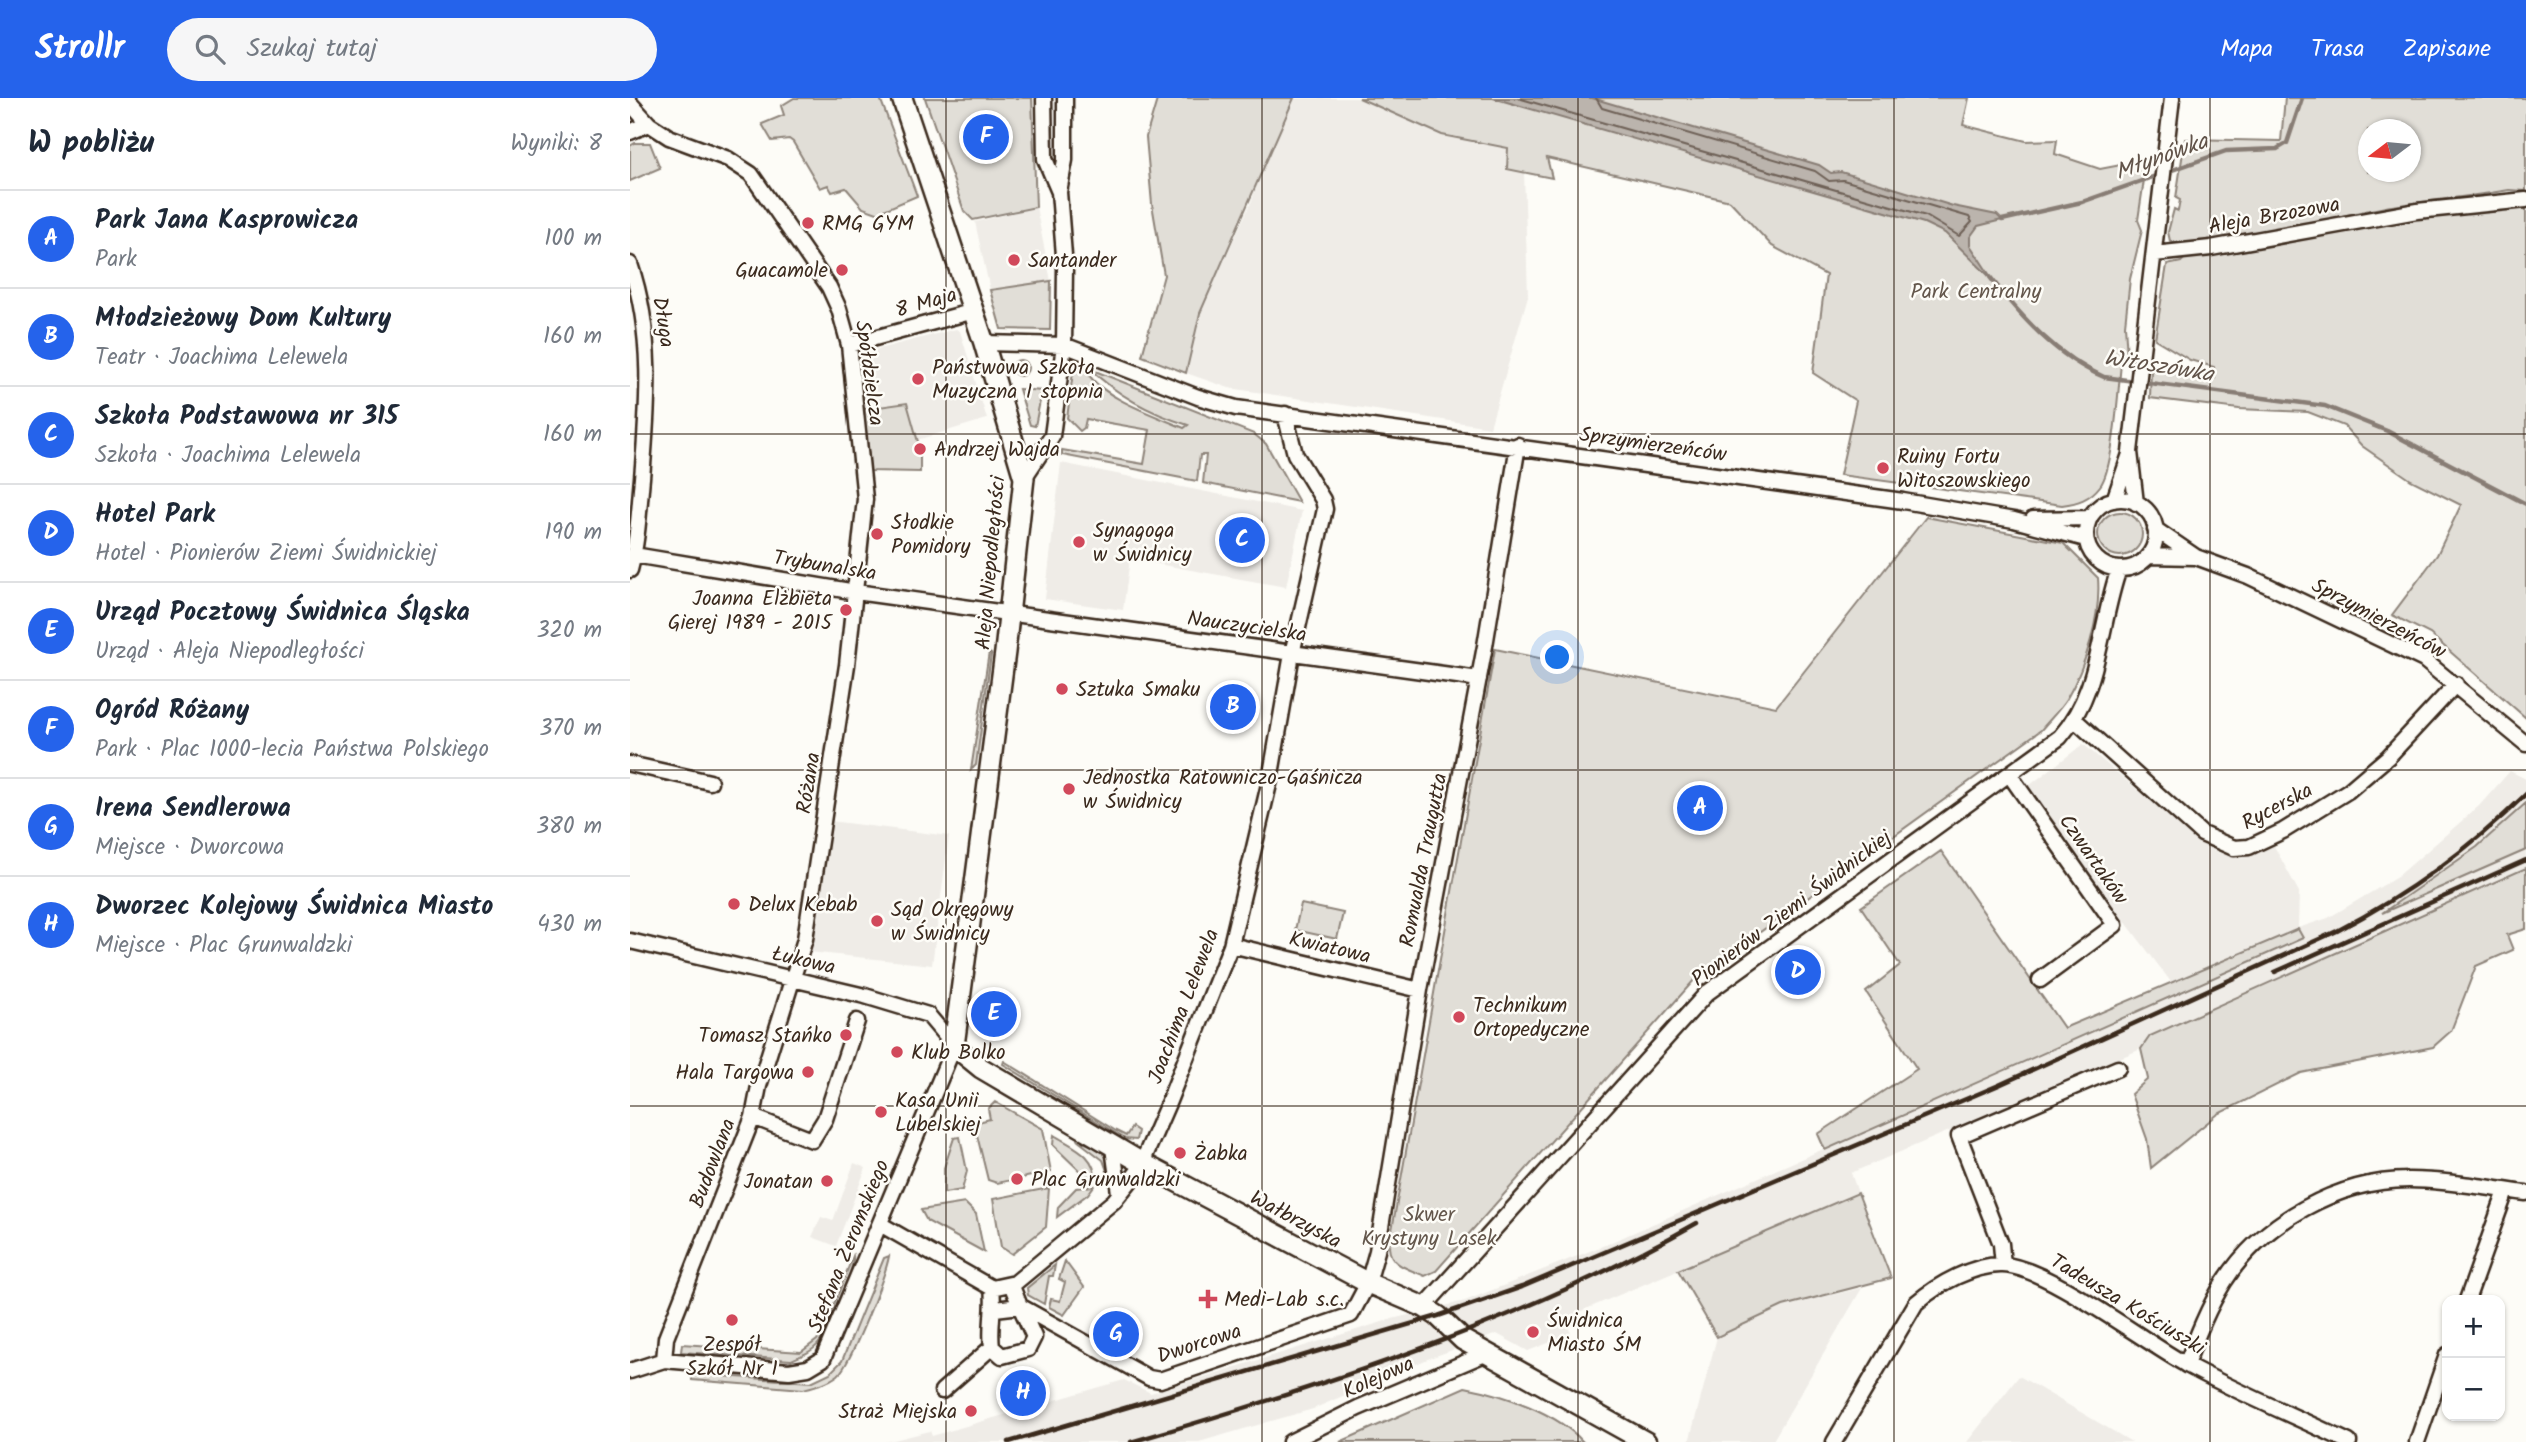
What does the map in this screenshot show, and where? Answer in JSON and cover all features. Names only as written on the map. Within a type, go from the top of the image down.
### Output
[{"type":"main road","name":"Aleja Niepodległości","points":[[902,98],[974,311],[1024,478],[1010,613],[954,1046]]},
{"type":"main road","points":[[954,1046],[981,1068],[1142,1163]]},
{"type":"main road","name":"Wałbrzyska","points":[[1142,1163],[1368,1283],[1424,1307],[1438,1316],[1462,1340],[1638,1440]]},
{"type":"street","points":[[1044,98],[1045,159],[1059,192]]},
{"type":"street","points":[[1024,478],[1052,436],[1064,345],[1065,268],[1059,192],[1065,160],[1065,98]]},
{"type":"street","points":[[2136,503],[2130,452],[2171,100]]},
{"type":"street","name":"Spółdzielcza","points":[[630,103],[649,124],[669,137],[728,159],[751,174],[829,287],[839,309],[849,345],[865,499],[856,592]]},
{"type":"street","points":[[630,132],[649,124]]},
{"type":"street","name":"Aleja Brzozowa","points":[[2154,254],[2211,248],[2417,211],[2526,200]]},
{"type":"street","name":"Długa","points":[[630,264],[643,309],[649,359],[634,520],[634,555],[630,570]]},
{"type":"street","name":"8 Maja","points":[[849,345],[974,311]]},
{"type":"street","points":[[984,343],[1064,345]]},
{"type":"street","name":"Sprzymierzeńców","points":[[1064,345],[1198,397],[1236,408],[1518,445],[2014,520],[2086,539]]},
{"type":"street","name":"Joachima Lelewela","points":[[1142,1163],[1231,945],[1269,780],[1292,654],[1325,509],[1323,499],[1294,454],[1285,414]]},
{"type":"street","name":"Romualda Traugutta","points":[[1368,1283],[1377,1251],[1420,990],[1479,679],[1518,445]]},
{"type":"street","points":[[2113,500],[2130,452]]},
{"type":"street","points":[[2113,500],[2136,503],[2152,519],[2155,529],[2155,539],[2148,556],[2130,568],[2119,569],[2097,560],[2086,539],[2090,518],[2096,509],[2113,500]]},
{"type":"street","name":"Sprzymierzeńców","points":[[2014,520],[2090,518]]},
{"type":"street","name":"Sprzymierzeńców","points":[[2155,529],[2196,557],[2248,576],[2424,660],[2526,744]]},
{"type":"street","name":"Trybunalska","points":[[634,555],[856,592],[1010,613]]},
{"type":"street","name":"Sprzymierzeńców","points":[[2148,556],[2196,557]]},
{"type":"street","name":"Pionierów Ziemi Świdnickiej","points":[[1424,1307],[1707,993],[2060,737],[2075,720],[2090,687],[2119,569]]},
{"type":"street","name":"Różana","points":[[793,979],[809,915],[856,592]]},
{"type":"street","name":"Nauczycielska","points":[[1010,613],[1479,679]]},
{"type":"street","name":"Rycerska","points":[[2075,720],[2202,834],[2234,848],[2249,847],[2283,831],[2348,791],[2388,757],[2456,684]]},
{"type":"street","points":[[630,764],[710,782]]},
{"type":"street","name":"Czwartaków","points":[[2009,774],[2115,926],[2040,980]]},
{"type":"street","name":"Łukowa","points":[[630,941],[793,979],[861,1009],[928,1015],[954,1046]]},
{"type":"street","name":"Kwiatowa","points":[[1231,945],[1420,990]]},
{"type":"street","name":"Budowlana","points":[[664,1360],[666,1338],[753,1117],[771,1043],[793,979]]},
{"type":"street","points":[[753,1117],[812,1140],[825,1119],[861,1009]]},
{"type":"street","name":"Stefana Żeromskiego","points":[[633,1367],[664,1360],[789,1371],[808,1368],[823,1359],[937,1081],[954,1046]]},
{"type":"street","points":[[2003,1265],[2001,1244],[1959,1136],[2118,1068]]},
{"type":"street","points":[[1113,1147],[1119,1193]]},
{"type":"street","points":[[880,1224],[1001,1286],[1020,1306],[1034,1337],[1028,1349],[1002,1356],[992,1347],[990,1334],[1001,1286],[1107,1208],[1142,1163]]},
{"type":"street","points":[[2186,1365],[2206,1314],[2236,1266],[2281,1223],[2304,1208],[2343,1192],[2391,1181],[2411,1180],[2526,1193]]},
{"type":"street","points":[[2469,1295],[2506,1191]]},
{"type":"street","name":"Tadeusza Kościuszki","points":[[1834,1442],[1916,1303],[1930,1292],[1968,1273],[2003,1265],[2036,1273],[2186,1365],[2349,1442]]},
{"type":"street","name":"Dworcowa","points":[[1020,1306],[1149,1378],[1160,1380],[1352,1315],[1368,1283]]},
{"type":"street","points":[[995,1309],[1020,1306]]},
{"type":"street","points":[[943,1391],[992,1347]]},
{"type":"street","name":"Kolejowa","points":[[1290,1442],[1358,1408],[1485,1354]]},
{"type":"street","points":[[2417,1442],[2446,1358]]},
{"type":"shaded area","points":[[1293,98],[1359,98],[1508,149],[1507,169],[1524,172],[1528,296],[1490,427],[1229,388],[1186,373],[1200,313],[1252,200],[1265,157]]},
{"type":"shaded area","points":[[1036,207],[1051,281],[990,290],[975,222]]},
{"type":"shaded area","name":"Państwowa Szkoła Muzyczna I stopnia","points":[[956,329],[960,331],[987,419],[917,440],[907,403],[864,409],[859,354]]},
{"type":"shaded area","points":[[1061,463],[1302,511],[1286,587],[1130,559],[1123,610],[1045,599]]},
{"type":"shaded area","points":[[2083,744],[2202,844],[2219,853],[2249,856],[2274,846],[2299,892],[2298,928],[2328,918],[2397,877],[2479,806],[2510,771],[2526,779],[2526,803],[2477,847],[2386,910],[2526,850],[2526,868],[2150,1036],[2141,1049],[1851,1173],[1858,1193],[1565,1318],[1571,1334],[1528,1351],[1497,1334],[1430,1358],[1313,1409],[1199,1442],[886,1442],[930,1431],[932,1436],[1124,1380],[1151,1393],[1392,1319],[1465,1301],[1605,1245],[2303,938],[2297,929],[2171,982],[2025,789]]},
{"type":"shaded area","points":[[830,821],[949,836],[932,965],[809,952]]},
{"type":"shaded area","points":[[854,1163],[866,1168],[836,1246],[812,1237],[821,1217],[833,1221]]},
{"type":"shaded area","points":[[1862,1288],[1772,1442],[1689,1442],[1717,1337],[1783,1306]]},
{"type":"shaded area","points":[[2019,1376],[2130,1441],[2132,1442],[1967,1442]]},
{"type":"green space","points":[[794,98],[880,98],[917,196],[877,213],[863,208],[846,188],[832,192],[828,185],[820,188],[793,142],[789,139],[772,141],[762,124],[784,115],[781,106]]},
{"type":"green space","points":[[925,98],[1032,98],[1036,207],[973,220],[964,211]]},
{"type":"green space","points":[[1294,98],[1200,313],[1186,373],[1142,356],[1164,275],[1152,204],[1146,137],[1157,100]]},
{"type":"green space","name":"Park Centralny","points":[[1359,98],[1969,98],[1963,125],[2026,141],[2057,140],[2055,154],[2100,169],[2147,160],[2138,220],[2142,230],[2130,279],[2125,325],[2127,356],[2121,364],[2112,446],[2105,477],[2100,486],[2083,500],[2062,505],[1840,475],[1856,401],[1813,373],[1826,275],[1772,246],[1730,201],[1547,158],[1552,178],[1507,169],[1508,148],[1442,135]]},
{"type":"green space","points":[[2285,98],[2526,98],[2526,191],[2509,190],[2392,206],[2242,237],[2186,243],[2170,241],[2168,232],[2174,209],[2178,211],[2180,200],[2176,198],[2185,139],[2281,141]]},
{"type":"green space","points":[[635,143],[650,143],[660,168],[630,181],[630,146]]},
{"type":"green space","points":[[2526,205],[2526,718],[2430,634],[2392,615],[2437,555],[2461,505],[2411,480],[2362,446],[2344,426],[2308,412],[2239,409],[2150,398],[2151,370],[2215,378],[2214,367],[2190,360],[2155,339],[2167,265],[2181,262],[2188,255],[2460,211]]},
{"type":"green space","points":[[1051,281],[1050,330],[1001,329],[990,290]]},
{"type":"green space","points":[[1017,360],[1023,360],[1028,368],[1026,374],[1017,376],[1012,371],[1012,365]]},
{"type":"green space","points":[[1077,368],[1085,368],[1102,388],[1114,397],[1184,428],[1188,425],[1136,403],[1090,369],[1254,434],[1266,444],[1299,502],[1203,483],[1206,455],[1200,455],[1197,481],[1062,455],[1062,450],[1144,464],[1150,430],[1086,419],[1084,428],[1080,431],[1067,418],[1073,372]]},
{"type":"green space","points":[[1019,389],[1042,391],[1035,426],[1030,425]]},
{"type":"green space","points":[[907,403],[920,449],[920,472],[870,471],[864,409]]},
{"type":"green space","points":[[2120,512],[2129,513],[2136,518],[2141,525],[2141,543],[2136,550],[2129,555],[2120,556],[2111,555],[2104,550],[2099,543],[2098,534],[2099,525],[2104,518],[2111,513]]},
{"type":"green space","name":"Skwer Krystyny Lasek","points":[[1926,517],[2063,543],[2098,578],[2097,608],[2091,640],[2080,672],[2063,704],[2041,730],[1695,979],[1436,1271],[1425,1276],[1397,1263],[1389,1247],[1495,649],[1776,707]]},
{"type":"green space","points":[[989,652],[991,654],[976,765],[971,770]]},
{"type":"green space","points":[[2526,803],[2526,850],[2382,913],[2477,847]]},
{"type":"green space","points":[[1941,851],[2064,1028],[2298,929],[2303,938],[1825,1150],[1818,1134],[1917,1069],[1866,992],[1900,965],[1861,907]]},
{"type":"green space","points":[[2526,868],[2526,929],[2507,935],[2513,950],[2476,966],[2451,1031],[2433,1047],[2301,1073],[2218,1114],[2151,1168],[2147,1139],[2131,1094],[2148,1079],[2141,1049],[2150,1036]]},
{"type":"green space","points":[[1301,904],[1343,913],[1337,939],[1295,930]]},
{"type":"green space","points":[[1004,1061],[1116,1131],[1126,1136],[1132,1127],[1138,1131],[1136,1140],[1125,1139],[1003,1064]]},
{"type":"green space","points":[[995,1102],[1043,1129],[1051,1172],[997,1183],[988,1180],[974,1123],[990,1119],[988,1109]]},
{"type":"green space","points":[[1054,1135],[1088,1158],[1096,1181],[1079,1184],[1082,1173],[1053,1145]]},
{"type":"green space","points":[[960,1137],[967,1171],[962,1190],[944,1193],[944,1168],[954,1138]]},
{"type":"green space","points":[[1077,1140],[1104,1154],[1111,1182],[1103,1160]]},
{"type":"green space","points":[[1094,1186],[1088,1194],[1057,1217],[1058,1207],[1076,1188]]},
{"type":"green space","points":[[1049,1188],[1046,1227],[1012,1254],[1001,1247],[993,1199]]},
{"type":"green space","points":[[1858,1193],[1891,1278],[1783,1306],[1717,1337],[1678,1270]]},
{"type":"green space","points":[[965,1203],[976,1214],[984,1252],[927,1221],[921,1210]]},
{"type":"green space","points":[[853,1256],[846,1286],[829,1326],[819,1343],[806,1353],[791,1360],[681,1352],[682,1344],[801,1352],[817,1340],[824,1329]]},
{"type":"green space","points":[[889,1256],[859,1337],[844,1367],[834,1378],[803,1389],[692,1380],[692,1374],[811,1382],[830,1373],[842,1361],[884,1258]]},
{"type":"green space","points":[[1065,1261],[1084,1287],[1064,1315],[1049,1307],[1051,1299],[1060,1301],[1065,1282],[1059,1279]]},
{"type":"green space","points":[[1055,1265],[1053,1276],[1049,1276],[1044,1304],[1028,1295],[1027,1288]]},
{"type":"green space","points":[[1465,1387],[1496,1394],[1528,1406],[1559,1422],[1583,1442],[1340,1442]]},
{"type":"water","points":[[1493,98],[1592,98],[1819,165],[1831,173],[1841,172],[1953,206],[1997,215],[2002,220],[1978,226],[1970,237],[1970,245],[1993,280],[1945,233],[1924,223]]},
{"type":"waterway","name":"Młynówka","points":[[2002,220],[2082,202],[2226,151],[2277,149],[2287,143],[2302,98]]},
{"type":"waterway","name":"Witoszówka","points":[[1990,277],[2014,307],[2055,347],[2104,377],[2325,406],[2387,431],[2526,504]]},
{"type":"railway","points":[[1009,1442],[1438,1316],[1522,1287],[1999,1085],[2363,917],[2460,852],[2526,794]]},
{"type":"railway","points":[[2275,972],[2526,860]]},
{"type":"railway","points":[[1131,1442],[1276,1398],[1421,1349],[1562,1291],[1697,1223]]},
{"type":"place","name":"Ogród Różany","points":[[986,137]]},
{"type":"place","name":"RMG GYM","points":[[808,223]]},
{"type":"place","name":"Santander","points":[[1014,260]]},
{"type":"place","name":"Guacamole","points":[[842,270]]},
{"type":"place","name":"Państwowa Szkoła Muzyczna I stopnia","points":[[918,379]]},
{"type":"place","name":"Andrzej Wajda","points":[[920,449]]},
{"type":"place","name":"Ruiny Fortu Witoszowskiego","points":[[1883,468]]},
{"type":"place","name":"Słodkie Pomidory","points":[[877,534]]},
{"type":"place","name":"Szkoła Podstawowa nr 315","points":[[1242,540]]},
{"type":"place","name":"Synagoga w Świdnicy","points":[[1079,542]]},
{"type":"place","name":"Joanna Elżbieta Gierej 1989 - 2015","points":[[846,610]]},
{"type":"place","name":"Sztuka Smaku","points":[[1062,689]]},
{"type":"place","name":"Młodzieżowy Dom Kultury","points":[[1233,707]]},
{"type":"place","name":"Jednostka Ratowniczo-Gaśnicza w Świdnicy","points":[[1069,789]]},
{"type":"place","name":"Park Jana Kasprowicza","points":[[1700,808]]},
{"type":"place","name":"Delux Kebab","points":[[734,904]]},
{"type":"place","name":"Sąd Okręgowy w Świdnicy","points":[[877,921]]},
{"type":"place","name":"Hotel Park","points":[[1798,972]]},
{"type":"place","name":"Urząd Pocztowy Świdnica Śląska","points":[[994,1014]]},
{"type":"place","name":"Technikum Ortopedyczne","points":[[1459,1017]]},
{"type":"place","name":"Tomasz Stańko","points":[[846,1035]]},
{"type":"place","name":"Klub Bolko","points":[[897,1052]]},
{"type":"place","name":"Hala Targowa","points":[[808,1072]]},
{"type":"place","name":"Kasa Unii Lubelskiej","points":[[881,1112]]},
{"type":"place","name":"Żabka","points":[[1180,1153]]},
{"type":"place","name":"Plac Grunwaldzki","points":[[1017,1179]]},
{"type":"place","name":"Jonatan","points":[[827,1181]]},
{"type":"place","name":"Medi-Lab s.c.","points":[[1208,1299]]},
{"type":"place","name":"Zespół Szkół Nr 1","points":[[732,1320]]},
{"type":"place","name":"Świdnica Miasto ŚM","points":[[1533,1332]]},
{"type":"place","name":"Irena Sendlerowa","points":[[1116,1334]]},
{"type":"place","name":"Dworzec Kolejowy Świdnica Miasto","points":[[1023,1393]]},
{"type":"place","name":"Straż Miejska","points":[[971,1411]]}]
